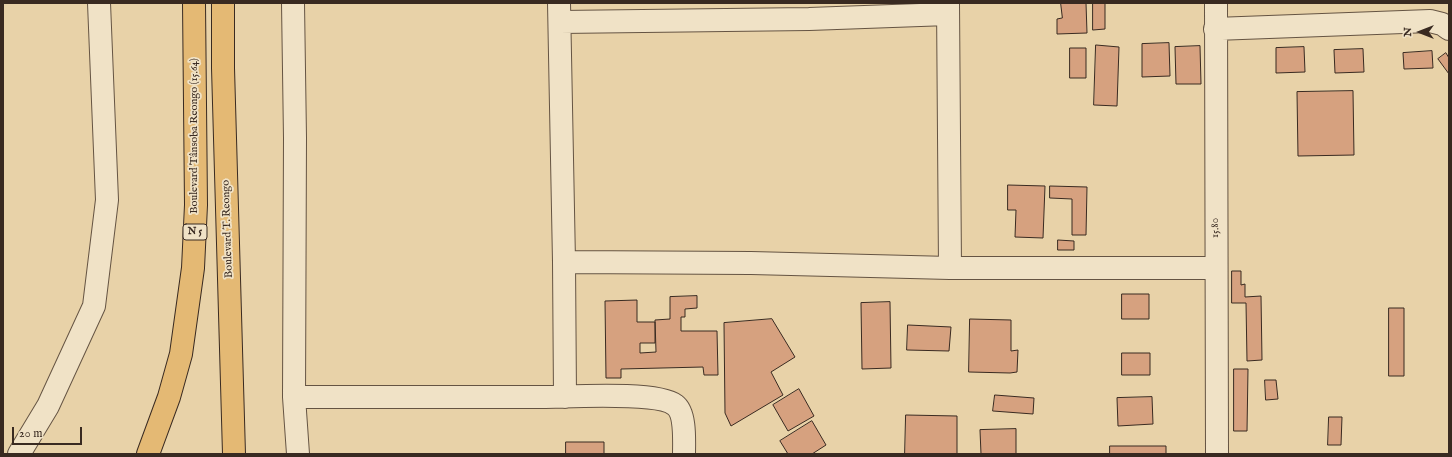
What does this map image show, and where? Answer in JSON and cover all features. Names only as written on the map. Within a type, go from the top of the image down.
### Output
[{"type":"highway","name":"Boulevard Tânsoba Reongo (15.64)","points":[[148,454],[169,397],[181,354],[193,268],[196,205],[194,3]]},
{"type":"highway","name":"Boulevard T. Reongo","points":[[223,3],[223,68],[234,454]]},
{"type":"street","points":[[19,454],[48,406],[94,306],[107,200],[99,3]]},
{"type":"street","points":[[293,3],[295,138],[294,397],[298,454]]},
{"type":"street","name":"15.80","points":[[1216,3],[1217,454]]},
{"type":"street","points":[[565,397],[560,13],[809,11],[948,8],[950,268]]},
{"type":"street","points":[[1216,29],[1430,21],[1442,24],[1449,29]]},
{"type":"street","points":[[564,262],[950,268],[1216,268]]},
{"type":"street","points":[[294,397],[626,396],[653,398],[675,404],[682,417],[684,454]]},
{"type":"building","points":[[1061,3],[1086,3],[1087,33],[1057,34],[1057,19],[1062,18]]},
{"type":"building","points":[[1093,3],[1105,3],[1105,29],[1093,30]]},
{"type":"building","points":[[1169,43],[1170,76],[1142,77],[1142,44]]},
{"type":"building","points":[[1096,45],[1119,47],[1117,106],[1094,105]]},
{"type":"building","points":[[1200,46],[1201,84],[1176,84],[1175,47]]},
{"type":"building","points":[[1304,47],[1305,72],[1276,73],[1276,48]]},
{"type":"building","points":[[1070,48],[1086,48],[1086,78],[1070,78]]},
{"type":"building","points":[[1363,49],[1364,72],[1335,73],[1334,50]]},
{"type":"building","points":[[1432,51],[1433,68],[1404,69],[1403,53]]},
{"type":"building","points":[[1446,53],[1449,58],[1449,74],[1438,59]]},
{"type":"building","points":[[1353,91],[1354,155],[1298,156],[1297,92]]},
{"type":"building","points":[[1008,185],[1045,186],[1043,238],[1015,237],[1016,210],[1008,210]]},
{"type":"building","points":[[1050,186],[1087,187],[1086,235],[1072,235],[1072,199],[1050,198]]},
{"type":"building","points":[[1058,240],[1074,241],[1074,250],[1058,250]]},
{"type":"building","points":[[1232,271],[1241,271],[1241,285],[1245,284],[1245,297],[1261,296],[1262,360],[1247,361],[1246,303],[1232,303]]},
{"type":"building","points":[[1122,294],[1149,294],[1149,319],[1122,319]]},
{"type":"building","points":[[697,296],[697,308],[685,309],[685,317],[681,317],[681,331],[717,331],[718,375],[704,375],[703,367],[621,369],[621,378],[606,378],[605,301],[637,300],[637,322],[655,322],[655,343],[640,343],[640,353],[656,352],[655,320],[670,319],[670,297]]},
{"type":"building","points":[[890,302],[891,368],[862,369],[861,303]]},
{"type":"building","points":[[1389,308],[1404,308],[1404,376],[1389,376]]},
{"type":"building","points":[[772,319],[795,357],[771,372],[783,395],[731,426],[725,413],[724,323]]},
{"type":"building","points":[[970,319],[1011,320],[1011,351],[1018,350],[1017,372],[969,372]]},
{"type":"building","points":[[908,325],[951,327],[949,351],[907,350]]},
{"type":"building","points":[[1122,353],[1150,353],[1150,375],[1122,375]]},
{"type":"building","points":[[1234,369],[1248,369],[1247,431],[1234,431]]},
{"type":"building","points":[[1265,380],[1276,380],[1278,399],[1266,400]]},
{"type":"building","points":[[799,389],[814,416],[788,431],[773,405]]},
{"type":"building","points":[[995,395],[1034,398],[1033,414],[993,411]]},
{"type":"building","points":[[1152,397],[1153,424],[1118,426],[1117,398]]},
{"type":"building","points":[[906,415],[957,416],[957,454],[905,454]]},
{"type":"building","points":[[1329,417],[1342,417],[1341,445],[1328,445]]},
{"type":"building","points":[[812,421],[826,445],[812,454],[788,454],[780,441]]},
{"type":"building","points":[[1016,429],[1016,454],[981,454],[980,430]]},
{"type":"building","points":[[566,442],[604,442],[604,454],[566,454]]},
{"type":"building","points":[[1110,446],[1166,446],[1166,454],[1110,454]]}]
